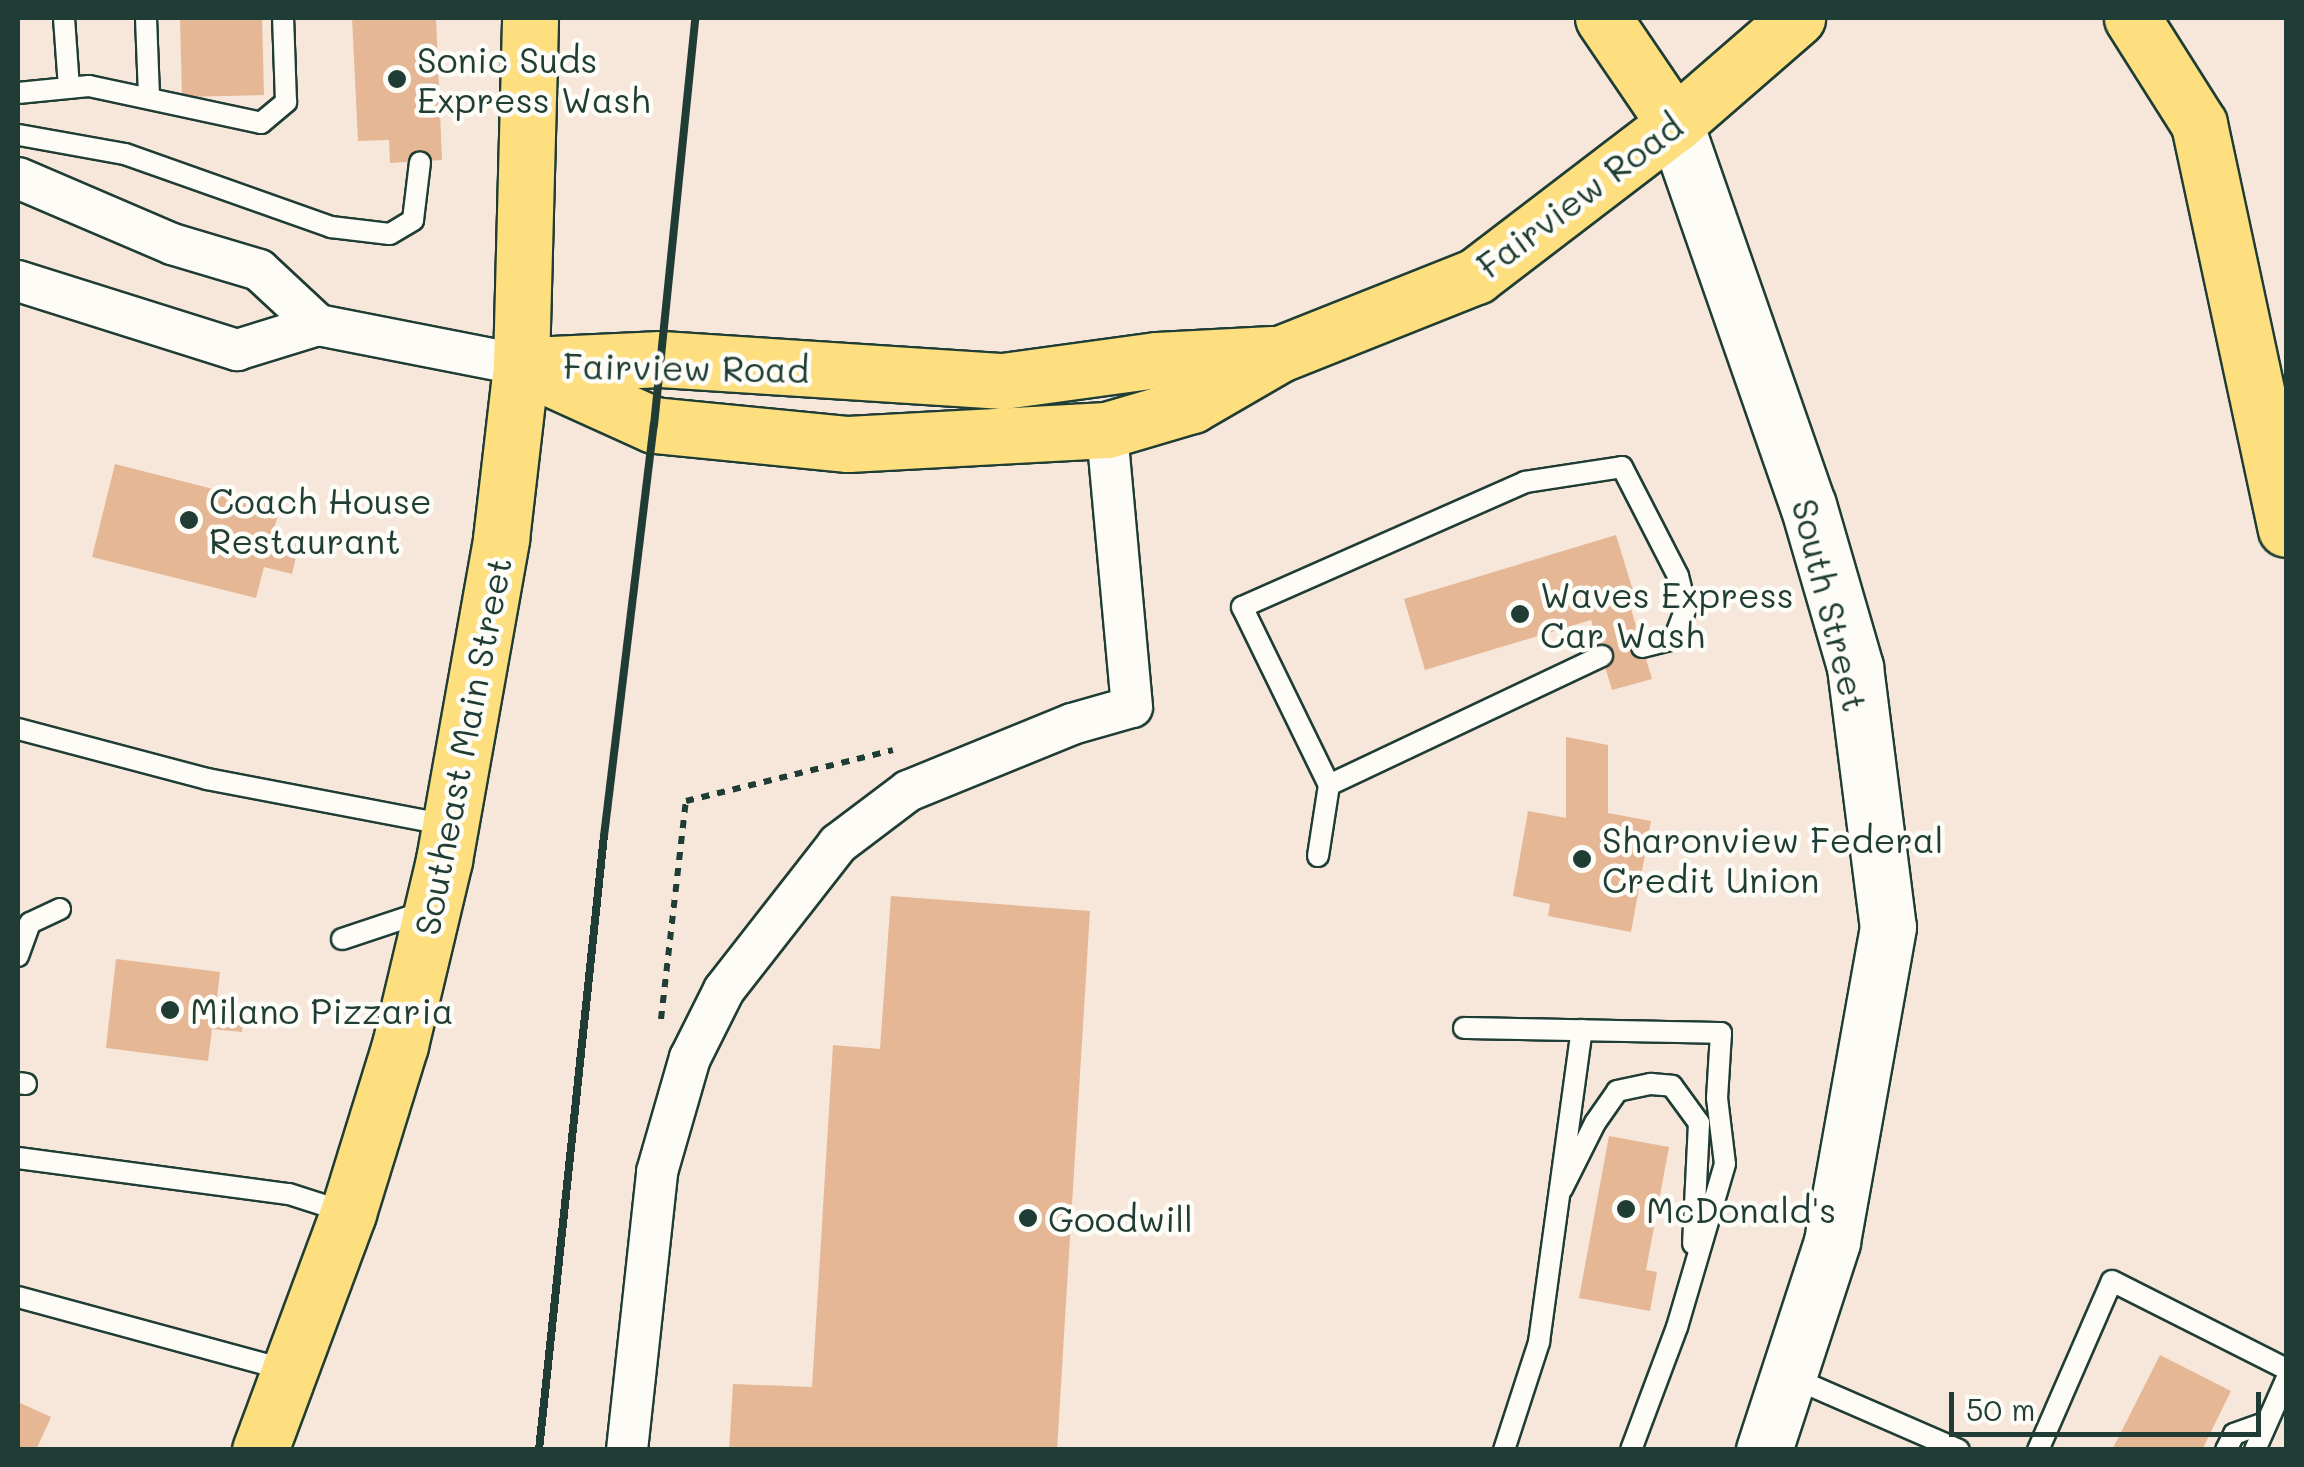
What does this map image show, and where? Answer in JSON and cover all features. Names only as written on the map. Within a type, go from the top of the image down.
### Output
[{"type":"main road","name":"Southeast Main Street","points":[[260,1450],[348,1213],[400,1045],[451,825],[502,539],[521,365],[530,18]]},
{"type":"main road","points":[[1603,18],[1676,124]]},
{"type":"main road","name":"Fairview Road","points":[[521,365],[654,425],[848,444],[1107,430],[1192,406],[1280,354],[1476,276],[1676,124],[1797,18]]},
{"type":"main road","points":[[2132,18],[2199,124],[2286,529]]},
{"type":"main road","name":"Fairview Road","points":[[521,365],[661,359],[1003,380],[1157,360],[1280,354]]},
{"type":"street","name":"South Street","points":[[1676,124],[1808,505],[1854,667],[1888,926],[1832,1242],[1764,1450]]},
{"type":"street","points":[[18,178],[172,244],[259,270],[318,326]]},
{"type":"street","points":[[18,282],[237,350],[318,326],[521,365]]},
{"type":"street","points":[[627,1450],[657,1172],[690,1058],[724,990],[838,844],[908,791],[1072,724],[1132,707],[1107,430]]},
{"type":"lane","points":[[64,18],[69,88]]},
{"type":"lane","points":[[146,18],[149,97]]},
{"type":"lane","points":[[18,93],[88,86],[261,123],[286,102],[283,18]]},
{"type":"lane","points":[[18,133],[125,154],[331,227],[390,234],[413,220],[420,162]]},
{"type":"lane","points":[[1318,856],[1329,785],[1242,607],[1525,482],[1622,467],[1678,576],[1686,608],[1674,639],[1642,647]]},
{"type":"lane","points":[[1329,785],[1602,656]]},
{"type":"lane","points":[[18,729],[207,779],[451,825]]},
{"type":"lane","points":[[342,939],[433,908]]},
{"type":"lane","points":[[18,956],[30,923],[60,909]]},
{"type":"lane","points":[[1464,1028],[1720,1034],[1717,1098],[1725,1164],[1692,1276],[1631,1450]]},
{"type":"lane","points":[[1504,1450],[1539,1342],[1582,1030]]},
{"type":"lane","points":[[1556,1198],[1595,1123],[1617,1091],[1651,1084],[1672,1086],[1699,1123],[1692,1276]]},
{"type":"lane","points":[[18,1158],[268,1191],[348,1213]]},
{"type":"lane","points":[[2038,1450],[2112,1281],[2286,1369]]},
{"type":"lane","points":[[18,1297],[290,1371]]},
{"type":"lane","points":[[1788,1376],[1959,1450]]},
{"type":"lane","points":[[2255,1450],[2286,1380]]},
{"type":"lane","points":[[2226,1450],[2234,1434],[2267,1422]]},
{"type":"building","points":[[180,18],[262,18],[264,95],[182,97]]},
{"type":"building","name":"Sonic Suds Express Wash","points":[[352,18],[436,18],[442,160],[390,163],[389,140],[358,141]]},
{"type":"building","name":"Coach House Restaurant","points":[[115,464],[280,506],[273,534],[300,540],[292,574],[264,567],[256,598],[92,557]]},
{"type":"building","name":"Waves Express Car Wash","points":[[1616,535],[1638,607],[1631,609],[1652,679],[1612,690],[1591,620],[1425,670],[1404,599]]},
{"type":"building","name":"Sharonview Federal Credit Union","points":[[1566,737],[1608,745],[1608,813],[1651,821],[1631,932],[1548,916],[1550,904],[1513,896],[1528,811],[1566,818]]},
{"type":"building","points":[[891,896],[1090,911],[1057,1450],[729,1450],[733,1384],[812,1387],[833,1045],[880,1049]]},
{"type":"building","name":"Milano Pizzaria","points":[[116,959],[220,972],[216,1008],[244,1011],[242,1032],[212,1029],[208,1061],[106,1048]]},
{"type":"building","name":"McDonald's","points":[[1609,1136],[1669,1147],[1646,1270],[1657,1272],[1650,1311],[1579,1298]]},
{"type":"building","points":[[2160,1355],[2231,1391],[2202,1450],[2112,1450]]},
{"type":"building","points":[[18,1402],[51,1417],[36,1450],[18,1450]]},
{"type":"railway","points":[[539,1450],[604,836],[654,425],[695,18]]},
{"type":"place","name":"Sonic Suds Express Wash","points":[[397,79]]},
{"type":"place","name":"Coach House Restaurant","points":[[189,520]]},
{"type":"place","name":"Waves Express Car Wash","points":[[1520,614]]},
{"type":"place","name":"Sharonview Federal Credit Union","points":[[1582,859]]},
{"type":"place","name":"Milano Pizzaria","points":[[170,1010]]},
{"type":"place","name":"McDonald's","points":[[1626,1209]]},
{"type":"place","name":"Goodwill","points":[[1028,1218]]}]
